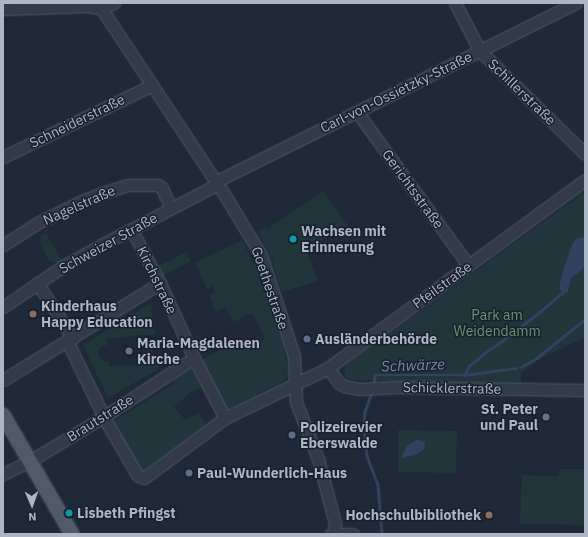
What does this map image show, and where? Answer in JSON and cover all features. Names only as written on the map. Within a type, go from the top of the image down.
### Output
[{"type":"main road","points":[[3,415],[30,461],[68,533]]},
{"type":"street","points":[[3,9],[88,6],[101,8],[114,3]]},
{"type":"street","name":"Schillerstraße","points":[[455,3],[480,51],[585,154]]},
{"type":"street","name":"Carl-von-Ossietzky-Straße","points":[[216,183],[576,3]]},
{"type":"street","name":"Goethestraße","points":[[101,8],[253,240],[261,255],[294,356],[296,402],[318,459],[335,524],[332,534]]},
{"type":"street","name":"Schneiderstraße","points":[[3,157],[152,85]]},
{"type":"street","name":"Gerichtsstraße","points":[[357,112],[468,265]]},
{"type":"street","name":"Pfeilstraße","points":[[103,417],[141,478],[144,478],[225,418],[328,368],[585,180]]},
{"type":"street","name":"Schweizer Straße","points":[[3,307],[37,283],[131,228],[216,183]]},
{"type":"street","name":"Nagelstraße","points":[[3,246],[41,221],[102,193],[128,185],[158,185],[162,188],[171,208]]},
{"type":"street","name":"Kirchstraße","points":[[131,228],[160,283],[194,358],[225,418]]},
{"type":"street","points":[[37,283],[70,339],[103,417]]},
{"type":"street","points":[[3,380],[160,283]]},
{"type":"street","name":"Brautstraße","points":[[3,474],[30,461],[103,417],[194,358]]},
{"type":"street","name":"Schicklerstraße","points":[[328,368],[339,383],[344,386],[366,389],[396,387],[585,390]]},
{"type":"street","points":[[332,534],[353,534]]},
{"type":"green space","name":"Wachsen mit Erinnerung","points":[[323,191],[348,226],[305,248],[318,281],[282,292],[272,259],[258,231],[265,227],[267,229]]},
{"type":"green space","name":"Park am Weidendamm","points":[[585,192],[585,237],[577,238],[572,244],[559,288],[561,291],[566,293],[569,289],[571,278],[583,269],[585,265],[585,337],[540,359],[521,373],[521,383],[355,380],[348,379],[345,376],[345,367],[348,363]]},
{"type":"green space","points":[[46,233],[62,261],[57,264],[48,260],[41,244],[40,236]]},
{"type":"green space","points":[[242,240],[256,267],[282,342],[289,374],[282,382],[229,409],[226,408],[201,360],[230,345],[237,338],[240,345],[245,343],[248,348],[265,339],[252,313],[234,322],[225,307],[216,312],[209,295],[215,292],[213,286],[207,289],[195,263]]},
{"type":"green space","points":[[186,252],[191,261],[163,276],[158,266]]},
{"type":"green space","points":[[151,303],[155,334],[137,335],[134,338],[132,336],[107,339],[107,346],[103,345],[98,352],[101,360],[106,362],[109,361],[110,368],[111,366],[135,365],[137,362],[140,364],[158,361],[159,369],[108,398],[83,345]]},
{"type":"green space","points":[[192,369],[202,387],[194,392],[193,390],[174,407],[185,420],[199,413],[206,424],[141,473],[111,423],[175,383],[173,380]]},
{"type":"green space","points":[[398,430],[457,431],[456,473],[398,472]]},
{"type":"green space","points":[[559,469],[585,469],[585,525],[520,524],[522,475],[559,476]]},
{"type":"water","points":[[585,237],[585,265],[583,269],[571,278],[568,292],[566,293],[561,291],[559,288],[572,244],[577,238]]},
{"type":"water","points":[[418,439],[425,442],[424,449],[415,455],[401,458],[407,446]]},
{"type":"waterway","points":[[464,375],[469,366],[537,314],[563,292],[564,289]]},
{"type":"waterway","name":"Schwärze","points":[[521,367],[538,357],[585,319]]},
{"type":"waterway","name":"Schwärze","points":[[373,385],[375,375],[464,375],[516,368]]},
{"type":"waterway","name":"Schwärze","points":[[372,392],[365,412],[364,427],[367,456],[378,485],[382,534]]},
{"type":"place","name":"Wachsen mit Erinnerung","points":[[293,239]]},
{"type":"place","name":"Kinderhaus Happy Education","points":[[33,314]]},
{"type":"place","name":"Ausländerbehörde","points":[[307,339]]},
{"type":"place","name":"Maria-Magdalenen Kirche","points":[[129,351]]},
{"type":"place","name":"St. Peter und Paul","points":[[546,417]]},
{"type":"place","name":"Polizeirevier Eberswalde","points":[[292,435]]},
{"type":"place","name":"Paul-Wunderlich-Haus","points":[[189,473]]},
{"type":"place","name":"Lisbeth Pfingst","points":[[69,513]]},
{"type":"place","name":"Hochschulbibliothek","points":[[489,515]]}]
